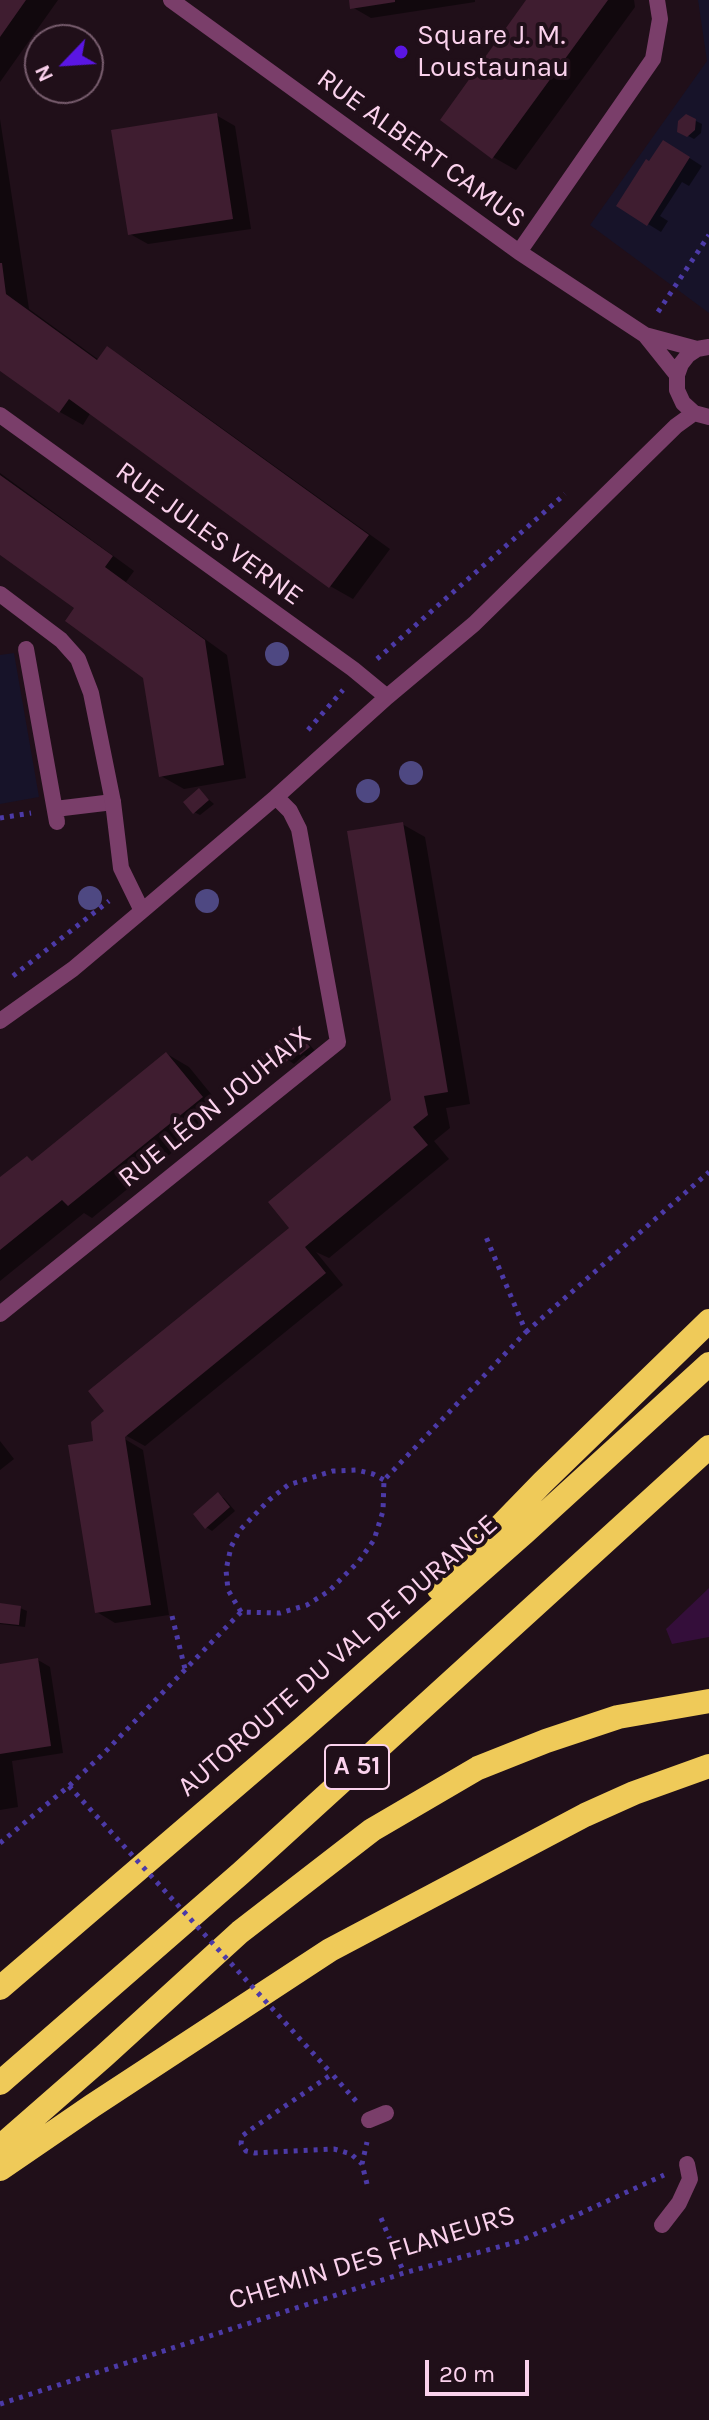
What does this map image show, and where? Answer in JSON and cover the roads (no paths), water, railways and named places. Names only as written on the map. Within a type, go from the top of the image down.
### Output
[{"type":"highway","points":[[303,1728],[543,1482],[709,1321]]},
{"type":"highway","name":"AUTOROUTE DU VAL DE DURANCE","points":[[0,1988],[303,1728],[709,1364]]},
{"type":"highway","name":"A 51","points":[[0,2083],[241,1873],[709,1447]]},
{"type":"highway","points":[[0,2147],[240,1932],[372,1830],[478,1768],[546,1741],[618,1717],[709,1701]]},
{"type":"highway","points":[[0,2169],[330,1950],[585,1815],[634,1793],[709,1766]]},
{"type":"street","name":"RUE ALBERT CAMUS","points":[[171,0],[519,252],[645,335],[677,375],[677,390],[683,403],[702,415]]},
{"type":"street","points":[[519,252],[653,59],[660,19],[657,0]]},
{"type":"street","name":"RUE ALBERT CAMUS","points":[[645,335],[703,348]]},
{"type":"street","points":[[677,375],[681,364],[703,348]]},
{"type":"street","name":"RUE JULES VERNE","points":[[0,415],[353,669],[387,697]]},
{"type":"street","points":[[0,1021],[73,969],[276,797],[474,624],[669,433],[702,415]]},
{"type":"street","points":[[0,594],[61,640],[78,659],[91,693],[113,802],[121,868],[142,911]]},
{"type":"street","points":[[26,649],[56,815],[113,802]]},
{"type":"street","name":"RUE LÉON JOUHAIX","points":[[0,1314],[338,1042],[299,829],[290,811],[276,797]]},
{"type":"street","points":[[369,2120],[386,2113]]},
{"type":"street","points":[[662,2225],[679,2203],[690,2179],[687,2164]]},
{"type":"place","name":"Square J. M. Loustaunau","points":[[401,52]]}]
